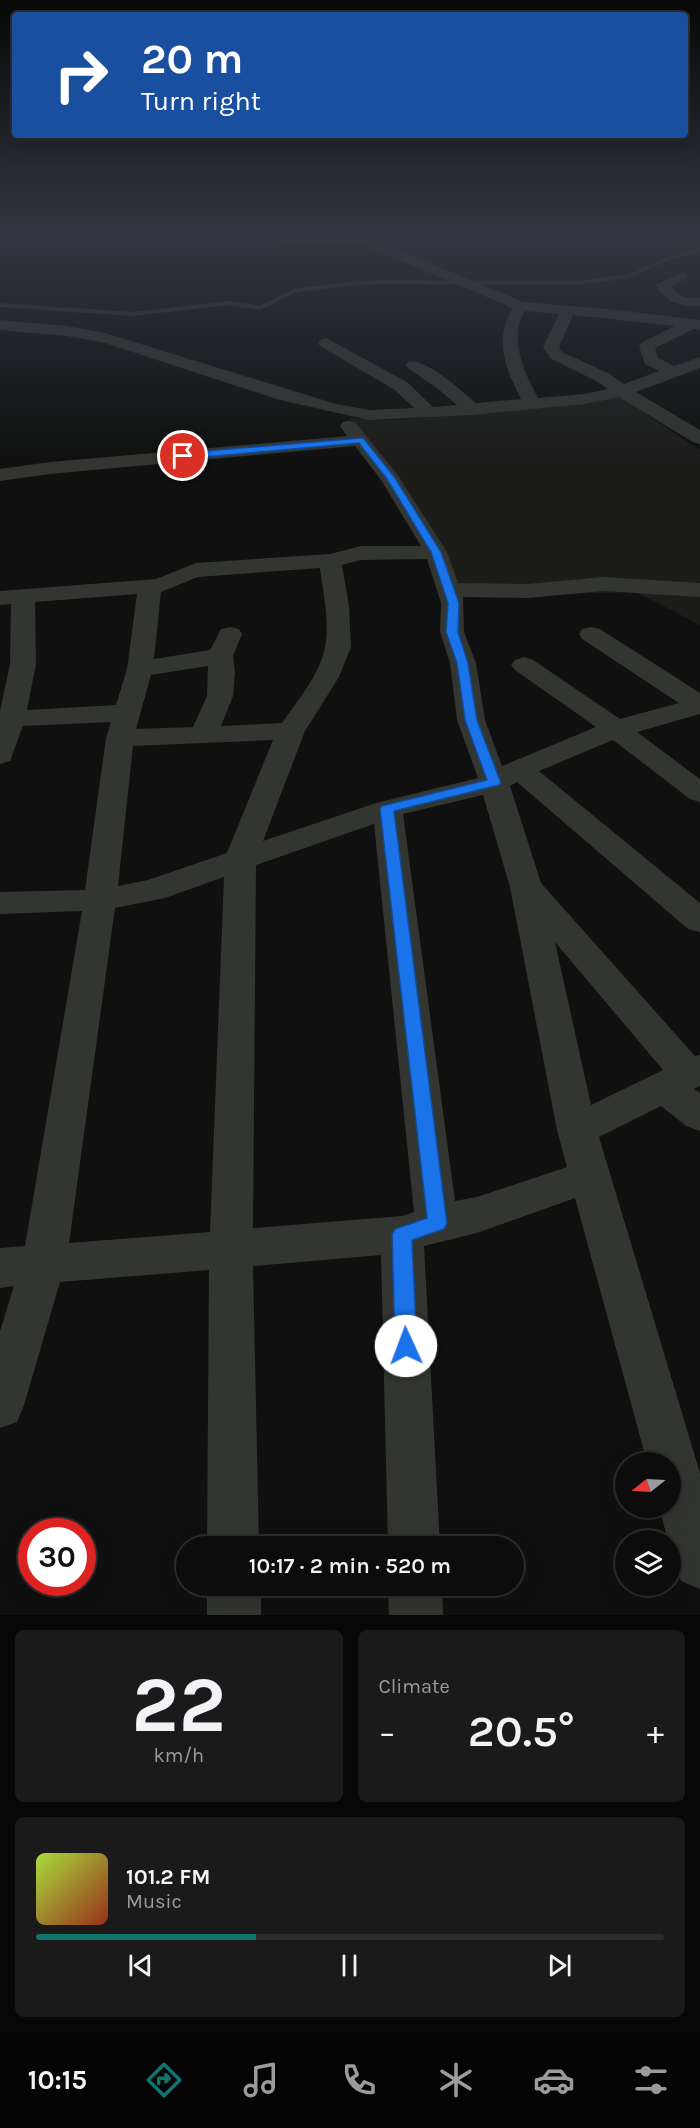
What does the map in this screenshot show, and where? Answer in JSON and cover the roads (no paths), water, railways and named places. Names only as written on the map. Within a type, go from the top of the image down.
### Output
[{"type":"street","points":[[518,309],[509,327],[513,358],[518,376],[532,403]]},
{"type":"street","points":[[561,309],[696,324]]},
{"type":"street","points":[[568,310],[564,334],[551,347],[556,355],[602,377],[622,392],[700,438]]},
{"type":"street","points":[[598,328],[618,320],[617,314]]},
{"type":"street","points":[[673,372],[651,361],[648,346],[696,324]]},
{"type":"street","points":[[0,325],[67,331],[105,338],[206,372],[334,409],[369,415],[473,410],[585,399],[622,392],[700,362]]},
{"type":"street","points":[[326,343],[401,386],[429,413]]},
{"type":"street","points":[[414,365],[444,385],[473,410]]},
{"type":"street","points":[[334,409],[390,478],[436,552],[453,603],[452,632],[462,663],[471,720],[507,776],[700,921]]},
{"type":"street","points":[[0,475],[50,468],[361,440]]},
{"type":"street","points":[[0,755],[6,719],[23,664],[11,597],[163,585],[181,574],[196,570],[330,561],[361,553],[436,552]]},
{"type":"street","points":[[234,1536],[231,1249],[240,860],[291,731],[326,677],[338,647],[337,606],[330,561]]},
{"type":"street","points":[[450,590],[528,591],[603,584],[700,590]]},
{"type":"street","points":[[0,1405],[44,1263],[100,900],[122,726],[140,669],[150,586]]},
{"type":"street","points":[[591,634],[700,705]]},
{"type":"street","points":[[140,669],[225,645],[219,696],[204,733]]},
{"type":"street","points":[[524,665],[616,729],[700,793]]},
{"type":"street","points":[[0,903],[100,900],[153,890],[387,809],[507,776],[616,729],[700,705]]},
{"type":"street","points":[[6,719],[204,733],[291,731]]},
{"type":"street","points":[[507,776],[526,887],[577,1130],[700,1562]]},
{"type":"street","points":[[387,809],[420,1229],[414,1536]]},
{"type":"street","points":[[526,887],[684,1076],[700,1115]]},
{"type":"street","points":[[577,1130],[684,1076]]},
{"type":"street","points":[[0,1268],[231,1249],[420,1229],[477,1215],[590,1176]]},
{"type":"street","points":[[234,1596],[234,1615]]},
{"type":"street","points":[[415,1596],[416,1615]]},
{"type":"waterway","points":[[65,309],[133,314],[173,309]]}]
